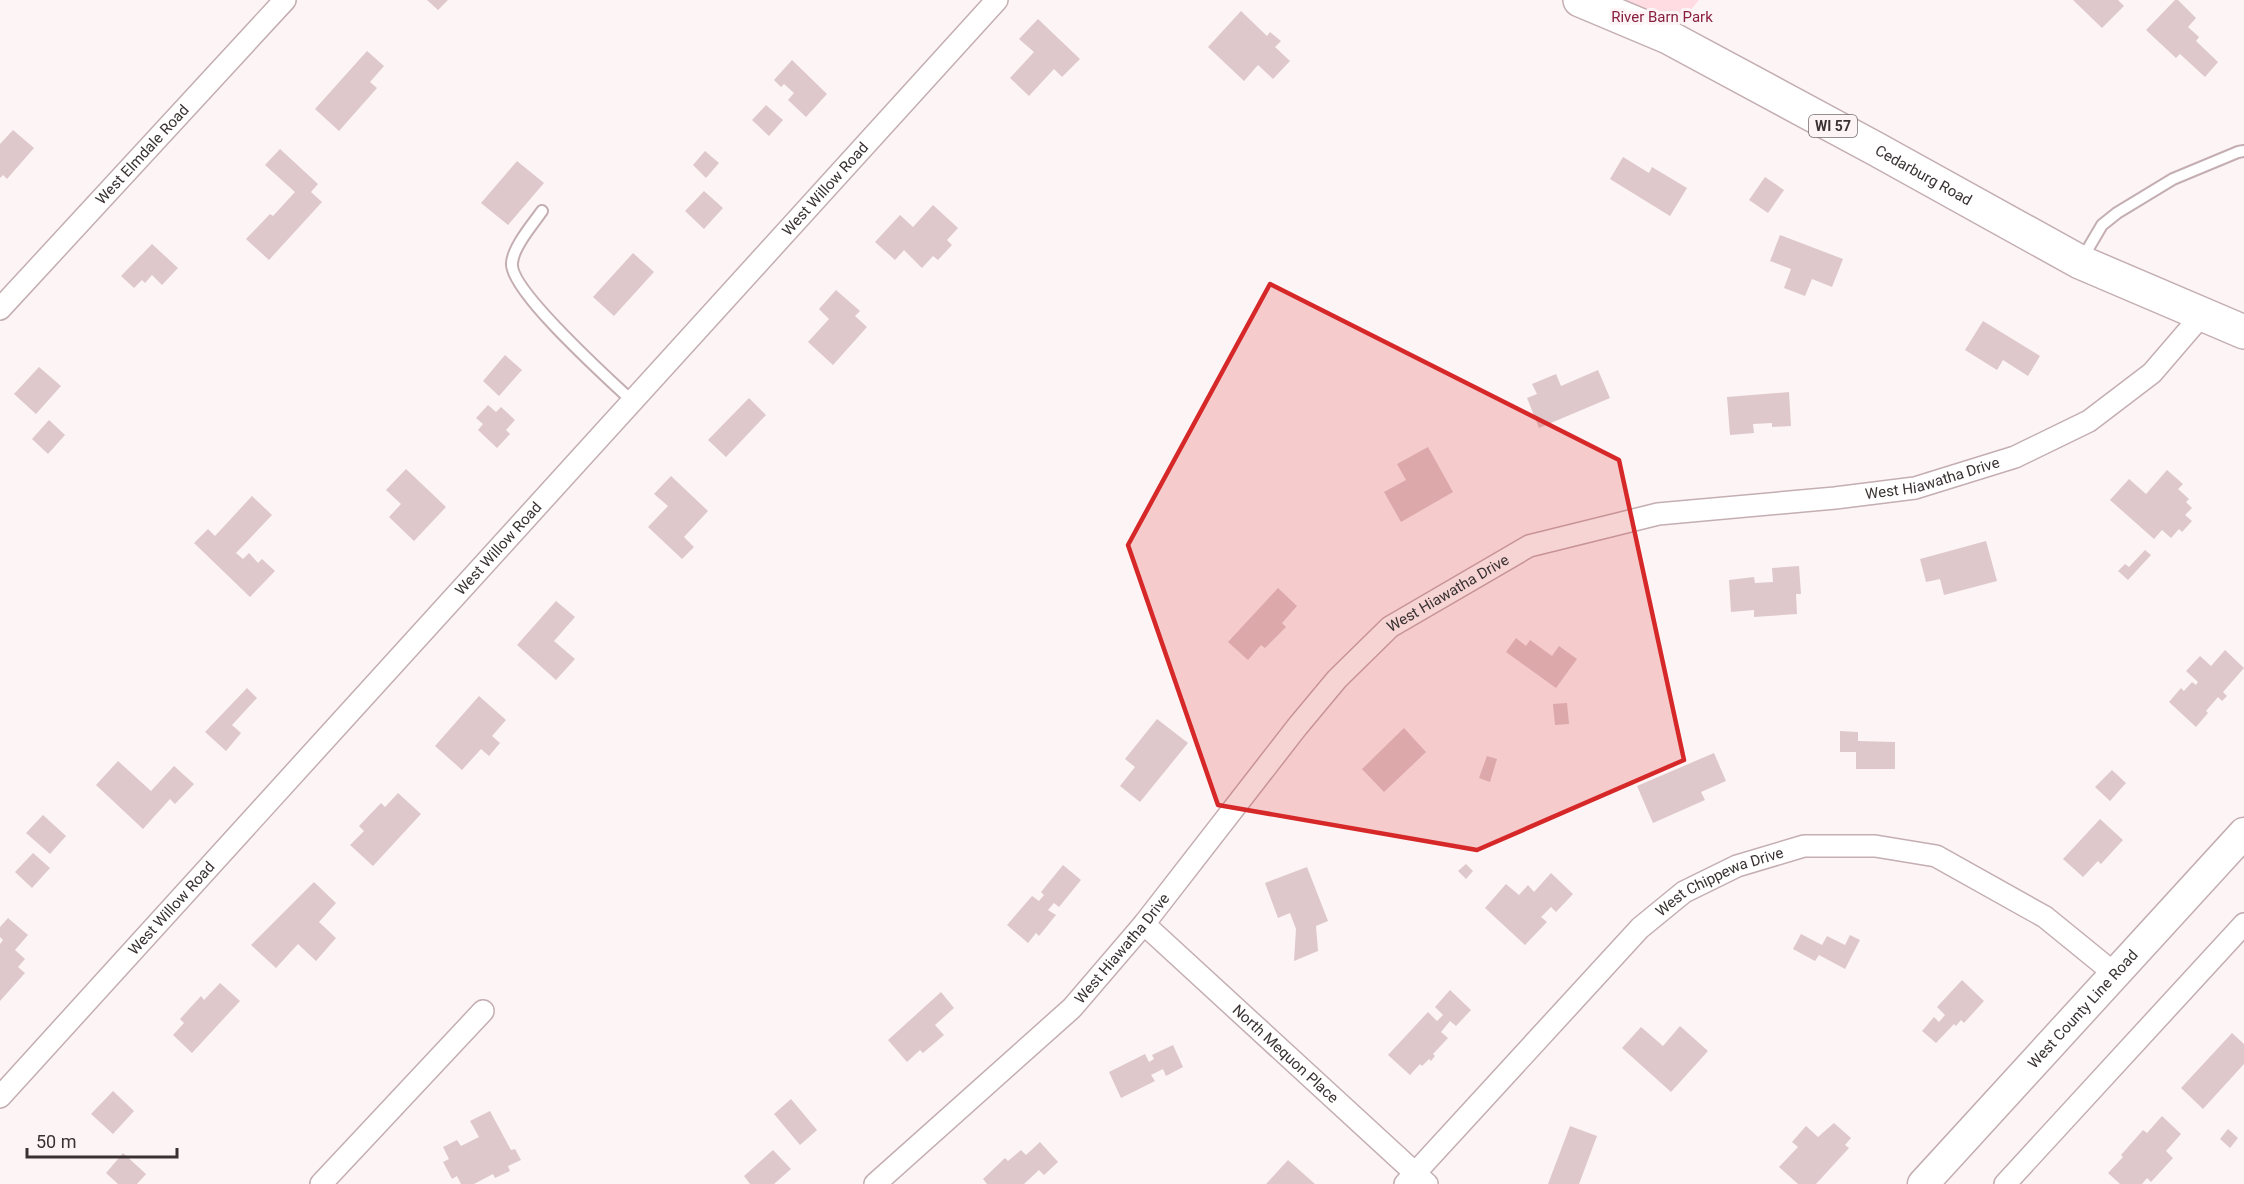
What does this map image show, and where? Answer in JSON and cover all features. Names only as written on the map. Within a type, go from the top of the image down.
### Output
[{"type":"main road","name":"Cedarburg Road","points":[[1580,0],[1668,37],[1870,145],[2080,262],[2201,316],[2244,332]]},
{"type":"main road","name":"Cedarburg Road","points":[[2201,316],[2231,349],[2244,356]]},
{"type":"street","name":"West Elmdale Road","points":[[0,309],[285,0]]},
{"type":"street","name":"West Willow Road","points":[[0,1096],[997,0]]},
{"type":"street","name":"West Hiawatha Drive","points":[[875,1184],[1072,1008],[1144,924],[1337,679],[1390,627],[1529,546],[1658,514],[1835,498],[1915,488],[2015,457],[2089,421],[2152,373],[2201,316]]},
{"type":"street","name":"West County Line Road","points":[[1923,1184],[2244,833]]},
{"type":"street","name":"West Chippewa Drive","points":[[1415,1180],[1640,928],[1684,892],[1737,866],[1804,846],[1875,846],[1936,856],[2045,917],[2115,974]]},
{"type":"street","name":"North Mequon Place","points":[[1144,924],[1415,1180]]},
{"type":"street","points":[[2005,1184],[2244,924]]},
{"type":"street","points":[[321,1184],[483,1011]]},
{"type":"lane","points":[[2080,262],[2102,225],[2117,213],[2173,179],[2244,151]]},
{"type":"lane","points":[[542,211],[520,243],[512,263],[516,279],[532,301],[632,401]]},
{"type":"highlighted area","points":[[1270,284],[1619,460],[1684,760],[1477,850],[1218,805],[1128,545]]},
{"type":"green space","name":"River Barn Park","points":[[1573,0],[1699,0],[1668,37]]},
{"type":"building","points":[[427,0],[448,0],[438,10]]},
{"type":"building","points":[[2073,0],[2118,0],[2124,6],[2102,28]]},
{"type":"building","points":[[2175,0],[2178,0],[2196,18],[2188,27],[2199,37],[2196,41],[2218,62],[2205,77],[2180,54],[2176,58],[2146,30]]},
{"type":"building","points":[[1241,11],[1267,36],[1270,32],[1281,41],[1275,47],[1290,61],[1273,79],[1258,65],[1244,81],[1208,47]]},
{"type":"building","points":[[1038,19],[1080,59],[1062,77],[1054,69],[1029,96],[1010,78],[1034,52],[1019,39]]},
{"type":"building","points":[[367,51],[384,66],[370,82],[377,88],[339,131],[315,109]]},
{"type":"building","points":[[792,60],[827,94],[806,117],[788,100],[794,93],[784,84],[781,87],[774,80]]},
{"type":"building","points":[[766,105],[783,120],[769,136],[752,120]]},
{"type":"building","points":[[13,130],[34,148],[7,179],[3,175],[0,178],[0,144]]},
{"type":"building","points":[[280,149],[318,184],[311,192],[322,202],[269,260],[246,239],[270,214],[273,216],[295,192],[265,165]]},
{"type":"building","points":[[705,151],[719,163],[706,178],[693,165]]},
{"type":"building","points":[[1623,157],[1649,173],[1652,167],[1687,188],[1670,216],[1610,179]]},
{"type":"building","points":[[517,161],[544,183],[508,225],[481,203]]},
{"type":"building","points":[[1765,177],[1784,190],[1768,213],[1749,200]]},
{"type":"building","points":[[704,191],[723,208],[704,229],[685,211]]},
{"type":"building","points":[[933,205],[958,228],[947,240],[952,245],[938,260],[933,256],[922,268],[904,250],[895,260],[875,242],[900,215],[913,227]]},
{"type":"building","points":[[1780,235],[1843,259],[1832,287],[1812,279],[1805,296],[1784,288],[1791,269],[1770,261]]},
{"type":"building","points":[[152,244],[178,268],[162,285],[152,275],[145,283],[142,280],[134,288],[121,276]]},
{"type":"building","points":[[633,253],[654,272],[614,316],[593,297]]},
{"type":"building","points":[[836,290],[860,311],[855,316],[867,327],[833,365],[808,342],[829,319],[819,309]]},
{"type":"building","points":[[1983,321],[2040,356],[2028,376],[2003,360],[1997,370],[1965,350]]},
{"type":"building","points":[[505,355],[522,370],[499,396],[483,381]]},
{"type":"building","points":[[39,367],[61,386],[36,414],[14,394]]},
{"type":"building","points":[[1598,370],[1610,398],[1539,428],[1527,398],[1537,394],[1532,384],[1556,374],[1561,386]]},
{"type":"building","points":[[1789,392],[1791,426],[1772,427],[1772,423],[1753,424],[1754,433],[1730,435],[1727,397]]},
{"type":"building","points":[[749,398],[766,415],[726,457],[708,440]]},
{"type":"building","points":[[488,405],[496,412],[501,407],[515,420],[506,430],[510,434],[497,448],[478,430],[483,424],[476,418]]},
{"type":"building","points":[[49,420],[65,435],[48,454],[32,439]]},
{"type":"building","points":[[1428,447],[1453,492],[1401,522],[1384,492],[1406,480],[1397,464]]},
{"type":"building","points":[[406,469],[446,507],[414,541],[389,517],[401,504],[386,490]]},
{"type":"building","points":[[2167,470],[2183,484],[2178,489],[2189,499],[2186,502],[2192,508],[2185,515],[2192,521],[2182,532],[2179,529],[2171,538],[2162,530],[2154,539],[2110,500],[2129,479],[2146,494]]},
{"type":"building","points":[[671,476],[708,511],[684,537],[694,547],[682,559],[648,527],[668,506],[654,494]]},
{"type":"building","points":[[252,496],[272,515],[236,553],[243,559],[249,553],[258,563],[262,559],[275,571],[250,597],[194,543],[208,529],[215,536]]},
{"type":"building","points":[[1986,541],[1997,581],[1944,595],[1940,579],[1926,582],[1920,559]]},
{"type":"building","points":[[2145,550],[2151,555],[2128,580],[2118,571],[2125,564],[2129,567]]},
{"type":"building","points":[[1799,566],[1801,594],[1796,594],[1797,614],[1754,617],[1754,610],[1731,612],[1729,580],[1754,577],[1755,583],[1773,582],[1772,568]]},
{"type":"building","points":[[1278,588],[1297,606],[1282,623],[1286,627],[1265,648],[1261,645],[1248,660],[1228,642]]},
{"type":"building","points":[[556,601],[575,617],[554,641],[575,659],[556,680],[517,645]]},
{"type":"building","points":[[1516,638],[1526,646],[1530,640],[1552,656],[1559,646],[1577,659],[1556,688],[1506,652]]},
{"type":"building","points":[[2225,650],[2244,668],[2223,692],[2227,696],[2222,701],[2218,697],[2196,727],[2169,702],[2181,688],[2184,691],[2192,682],[2196,685],[2198,682],[2186,671],[2200,656],[2211,666]]},
{"type":"building","points":[[247,688],[257,698],[232,725],[241,733],[226,751],[205,732]]},
{"type":"building","points":[[479,696],[506,720],[492,736],[500,743],[489,756],[481,749],[462,770],[435,746]]},
{"type":"building","points":[[1567,703],[1569,724],[1555,725],[1553,704]]},
{"type":"building","points":[[1157,719],[1188,743],[1140,802],[1120,786],[1135,767],[1125,759]]},
{"type":"building","points":[[1404,728],[1426,752],[1384,792],[1362,769]]},
{"type":"building","points":[[1840,731],[1858,732],[1858,741],[1895,742],[1895,769],[1856,769],[1856,752],[1840,752]]},
{"type":"building","points":[[1714,753],[1726,781],[1701,792],[1705,800],[1653,823],[1637,786]]},
{"type":"building","points":[[1487,756],[1497,759],[1490,782],[1479,778]]},
{"type":"building","points":[[118,761],[151,791],[174,766],[194,784],[175,804],[170,799],[143,829],[96,785]]},
{"type":"building","points":[[2112,770],[2126,783],[2110,801],[2095,787]]},
{"type":"building","points":[[398,793],[421,814],[373,866],[350,845],[364,831],[359,826],[381,803],[385,807]]},
{"type":"building","points":[[43,815],[66,836],[50,854],[26,833]]},
{"type":"building","points":[[2100,819],[2123,840],[2101,864],[2098,861],[2083,877],[2063,859]]},
{"type":"building","points":[[33,853],[50,868],[32,888],[15,872]]},
{"type":"building","points":[[1466,864],[1473,871],[1466,879],[1458,871]]},
{"type":"building","points":[[1063,865],[1081,880],[1059,907],[1054,903],[1048,910],[1056,915],[1039,936],[1036,933],[1028,943],[1007,925],[1032,896],[1039,901],[1044,895],[1041,892]]},
{"type":"building","points":[[1307,867],[1328,921],[1316,926],[1318,951],[1294,961],[1296,929],[1290,913],[1278,918],[1265,883]]},
{"type":"building","points":[[1551,873],[1573,894],[1556,912],[1551,907],[1541,917],[1547,922],[1525,945],[1485,908],[1506,884],[1519,895],[1528,885],[1534,892]]},
{"type":"building","points":[[314,882],[336,903],[319,922],[336,938],[316,961],[298,944],[276,968],[251,945]]},
{"type":"building","points":[[8,918],[28,935],[15,950],[25,959],[18,967],[25,973],[0,1001],[0,944],[3,940],[0,937],[0,927]]},
{"type":"building","points":[[1801,934],[1822,945],[1827,936],[1845,945],[1850,935],[1860,940],[1845,969],[1819,955],[1815,961],[1793,949]]},
{"type":"building","points":[[1962,980],[1984,1001],[1964,1023],[1961,1020],[1956,1026],[1954,1024],[1936,1043],[1922,1031],[1934,1017],[1939,1022],[1945,1015],[1937,1007]]},
{"type":"building","points":[[220,983],[240,1001],[192,1053],[173,1035],[184,1023],[180,1019],[201,996],[204,1000]]},
{"type":"building","points":[[1450,990],[1471,1010],[1456,1026],[1450,1021],[1441,1032],[1448,1038],[1433,1054],[1435,1056],[1422,1066],[1420,1064],[1410,1075],[1388,1055],[1428,1012],[1437,1021],[1443,1015],[1435,1007]]},
{"type":"building","points":[[941,992],[954,1008],[935,1025],[944,1035],[923,1053],[920,1050],[907,1062],[888,1040]]},
{"type":"building","points":[[1680,1026],[1708,1051],[1671,1092],[1622,1048],[1641,1027],[1663,1046]]},
{"type":"building","points":[[2232,1033],[2244,1044],[2244,1064],[2203,1109],[2181,1088]]},
{"type":"building","points":[[1173,1045],[1183,1067],[1166,1076],[1163,1069],[1151,1075],[1155,1081],[1121,1098],[1109,1072],[1145,1054],[1149,1062],[1154,1059],[1152,1055]]},
{"type":"building","points":[[113,1091],[134,1111],[113,1134],[91,1114]]},
{"type":"building","points":[[791,1099],[817,1130],[800,1145],[774,1114]]},
{"type":"building","points":[[490,1111],[511,1150],[515,1149],[521,1160],[508,1166],[510,1171],[495,1178],[493,1174],[474,1184],[461,1184],[457,1176],[452,1179],[443,1162],[449,1159],[443,1147],[457,1140],[461,1146],[479,1137],[470,1121]]},
{"type":"building","points":[[2162,1116],[2181,1134],[2166,1151],[2173,1158],[2151,1182],[2147,1178],[2142,1184],[2120,1184],[2108,1173],[2143,1130],[2147,1133]]},
{"type":"building","points":[[1834,1123],[1851,1138],[1845,1145],[1849,1148],[1816,1184],[1798,1184],[1779,1167],[1798,1147],[1792,1142],[1806,1126],[1818,1137]]},
{"type":"building","points":[[1570,1126],[1597,1136],[1579,1184],[1548,1184]]},
{"type":"building","points":[[2228,1129],[2238,1138],[2230,1148],[2220,1139]]},
{"type":"building","points":[[1040,1142],[1058,1162],[1044,1175],[1039,1170],[1024,1184],[987,1184],[983,1179],[1005,1158],[1008,1161],[1021,1150],[1026,1155]]},
{"type":"building","points":[[773,1150],[791,1169],[774,1184],[750,1184],[744,1176]]},
{"type":"building","points":[[123,1153],[146,1174],[137,1184],[118,1184],[106,1173]]},
{"type":"building","points":[[1288,1160],[1315,1184],[1266,1184]]}]
